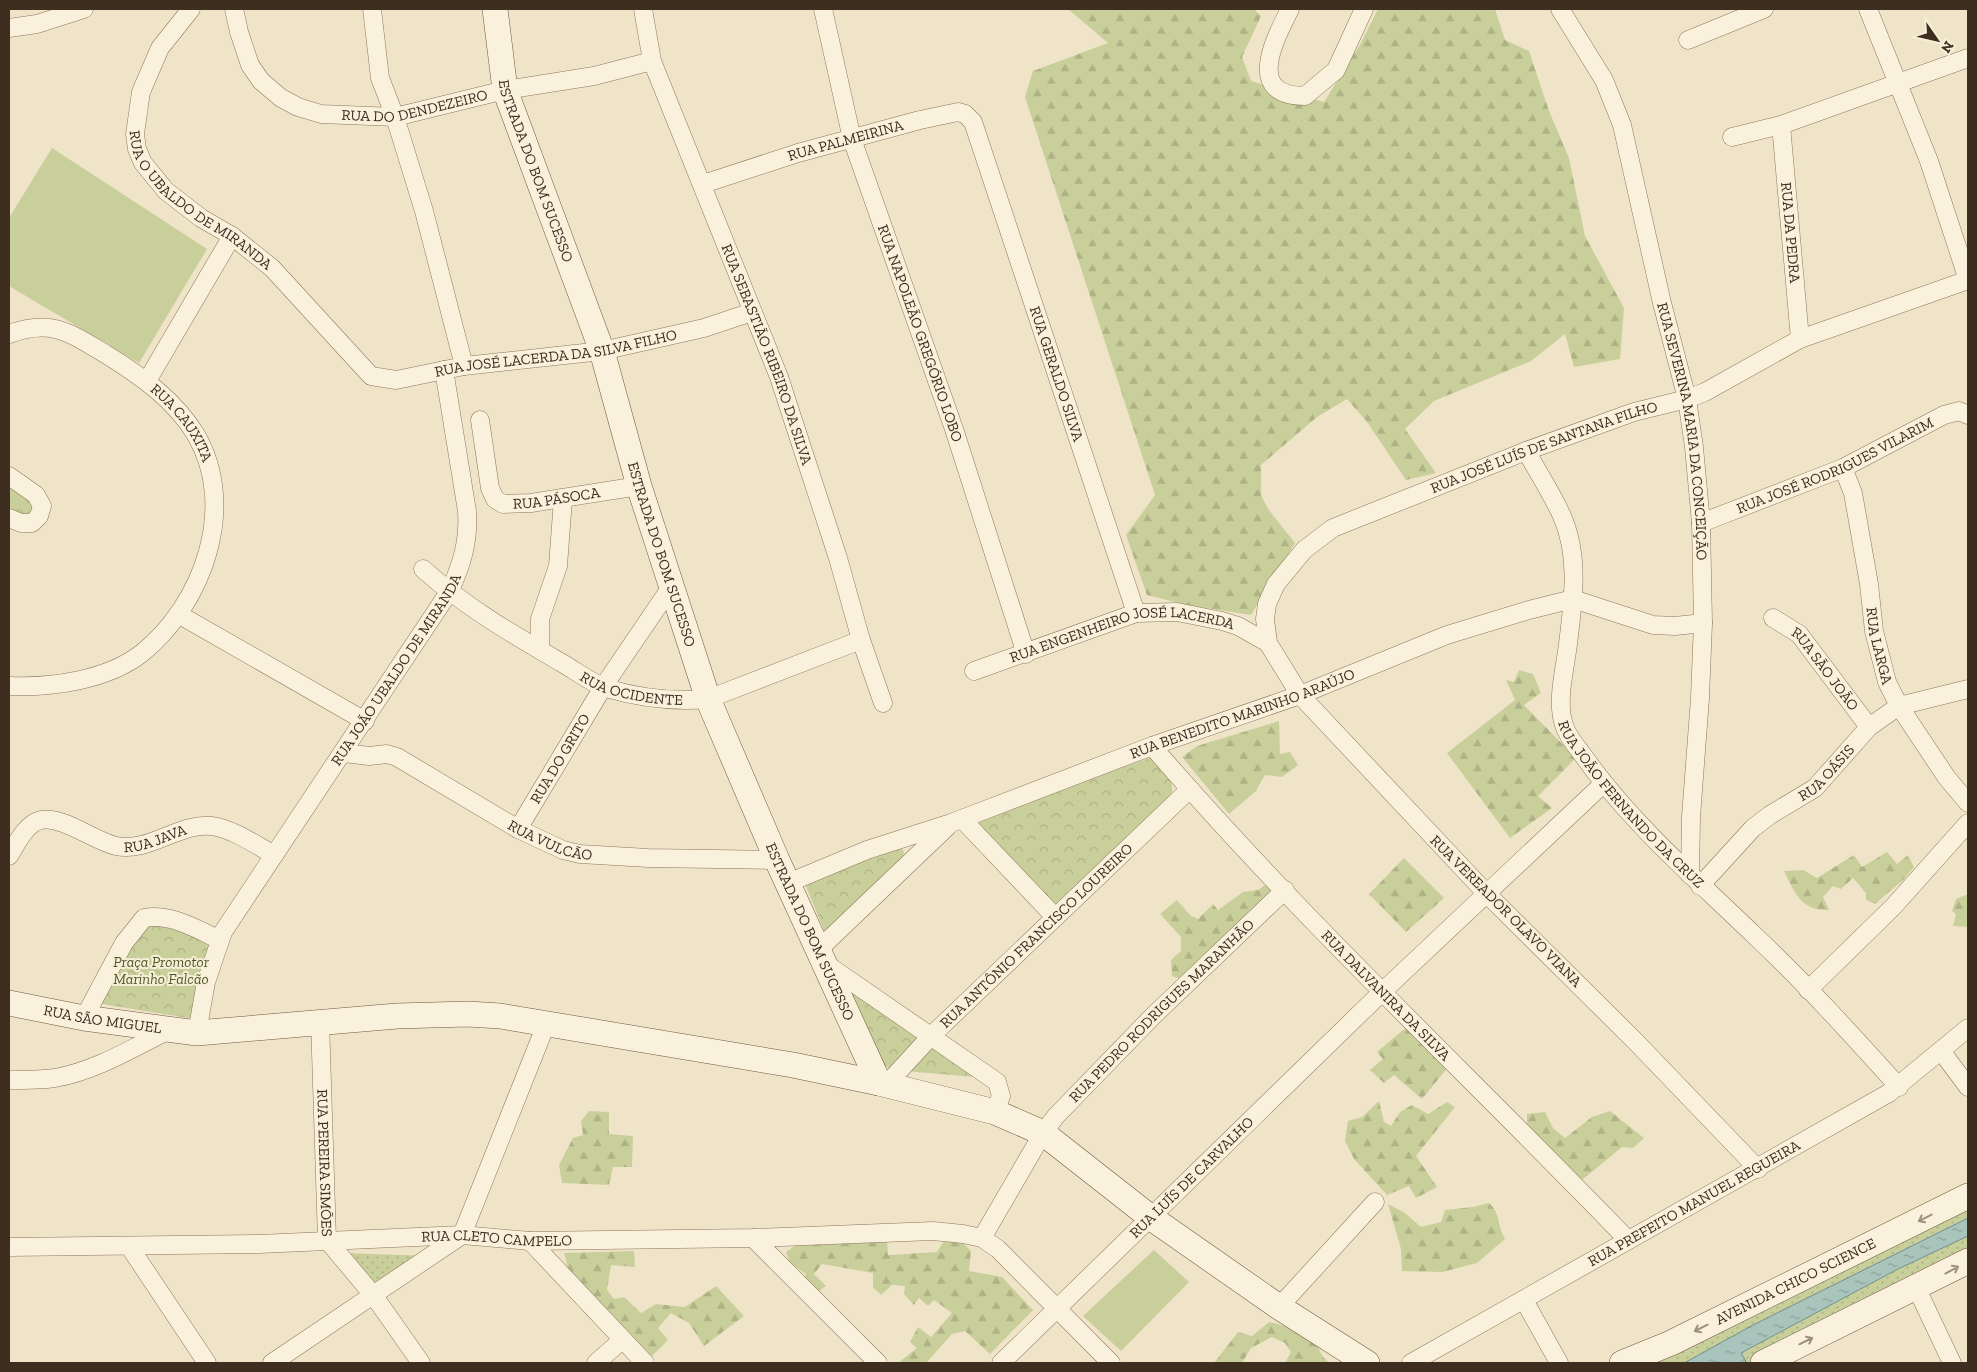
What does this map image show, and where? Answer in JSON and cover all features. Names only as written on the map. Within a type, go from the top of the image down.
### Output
[{"type":"main road","name":"ESTRADA DO BOM SUCESSO","points":[[495,9],[505,90],[602,351],[639,486],[708,700],[777,860],[882,1084]]},
{"type":"main road","name":"RUA SÃO MIGUEL","points":[[9,1003],[84,1018],[197,1033],[320,1021],[468,1014],[547,1022],[793,1065],[882,1084],[995,1112],[1043,1134],[1150,1217],[1279,1307],[1368,1363]]},
{"type":"main road","name":"AVENIDA CHICO SCIENCE","points":[[1622,1363],[1671,1343],[1968,1196]]},
{"type":"main road","points":[[1772,1361],[1917,1289],[1968,1261]]},
{"type":"main road","points":[[1642,1363],[1671,1343]]},
{"type":"street","points":[[9,28],[37,24],[84,9]]},
{"type":"street","name":"RUA O UBALDO DE MIRANDA","points":[[191,9],[168,35],[147,73],[136,117],[137,149],[150,173],[166,191],[202,218],[232,236],[272,268],[363,368]]},
{"type":"street","name":"RUA DO DENDEZEIRO","points":[[234,9],[239,32],[250,65],[261,81],[281,98],[298,107],[321,114],[395,117],[505,90],[594,76],[652,61]]},
{"type":"street","points":[[372,9],[380,78],[395,117],[424,211],[464,366]]},
{"type":"street","name":"RUA SEBASTIÃO RIBEIRO DA SILVA","points":[[643,9],[652,61],[703,184],[782,386],[838,558],[861,640],[884,703]]},
{"type":"street","name":"RUA NAPOLEÃO GREGÓRIO LOBO","points":[[823,9],[852,139],[954,429],[1026,654]]},
{"type":"street","points":[[1290,9],[1274,41],[1268,63],[1268,73],[1276,87],[1294,96],[1310,94],[1336,70],[1364,9]]},
{"type":"street","name":"RUA SEVERINA MARIA DA CONCEIÇÃO","points":[[1560,9],[1604,80],[1622,125],[1662,303],[1687,399],[1694,447],[1701,523],[1703,623],[1700,698],[1691,817],[1695,880]]},
{"type":"street","points":[[1688,40],[1764,9]]},
{"type":"street","points":[[1868,9],[1929,161],[1968,280]]},
{"type":"street","points":[[1732,136],[1781,125],[1968,58]]},
{"type":"street","name":"RUA PALMEIRINA","points":[[703,184],[798,153],[958,112],[965,114],[973,122],[977,134]]},
{"type":"street","name":"RUA DA PEDRA","points":[[1781,125],[1800,339]]},
{"type":"street","name":"RUA GERALDO SILVA","points":[[977,134],[1136,613]]},
{"type":"street","points":[[147,381],[232,236]]},
{"type":"street","name":"RUA JOSÉ LUÍS DE SANTANA FILHO","points":[[1268,643],[1265,619],[1267,604],[1276,584],[1304,550],[1333,528],[1526,451],[1634,412],[1687,399],[1721,385],[1800,339],[1968,280]]},
{"type":"street","name":"RUA JOSÉ LACERDA DA SILVA FILHO","points":[[363,368],[371,376],[386,380],[464,366],[602,351],[704,328],[752,312]]},
{"type":"street","name":"RUA CAUXITA","points":[[9,334],[38,326],[55,328],[90,346],[147,381],[185,419],[201,446],[210,475],[213,507],[208,557],[200,577],[178,614],[142,653],[124,664],[72,682],[35,686],[9,686]]},
{"type":"street","name":"RUA JOÃO UBALDO DE MIRANDA","points":[[197,1033],[206,982],[220,940],[274,855],[344,753],[449,592],[463,559],[467,522],[444,370]]},
{"type":"street","name":"RUA JOSÉ RODRIGUES VILARIM","points":[[1701,523],[1844,468],[1944,415],[1959,411],[1968,415]]},
{"type":"street","name":"RUA PÁSOCA","points":[[480,420],[491,493],[495,499],[503,504],[513,505],[563,499],[639,486]]},
{"type":"street","name":"RUA JOÃO FERNANDO DA CRUZ","points":[[1526,451],[1562,516],[1567,531],[1574,570],[1573,599],[1561,705],[1562,717],[1569,736],[1603,784],[1695,880],[1754,934],[1899,1087]]},
{"type":"street","name":"RUA LARGA","points":[[1844,468],[1853,493],[1869,584],[1874,631],[1887,682],[1899,706],[1946,778],[1968,803]]},
{"type":"street","points":[[9,476],[36,495],[42,506],[39,516],[32,524],[21,523],[9,518]]},
{"type":"street","points":[[540,650],[540,619],[558,566],[563,499]]},
{"type":"street","name":"RUA OCIDENTE","points":[[424,569],[449,592],[540,650],[603,687],[646,698],[686,701],[708,700],[861,640]]},
{"type":"street","name":"RUA DO GRITO","points":[[518,829],[603,687],[671,587]]},
{"type":"street","points":[[1573,599],[1653,625],[1675,626],[1703,623]]},
{"type":"street","name":"RUA BENEDITO MARINHO ARAÚJO","points":[[788,883],[867,850],[956,821],[1152,746],[1300,695],[1447,635],[1529,610],[1573,599]]},
{"type":"street","name":"RUA ENGENHEIRO JOSÉ LACERDA","points":[[974,671],[1026,654],[1136,613],[1177,612],[1222,620],[1268,643]]},
{"type":"street","points":[[178,614],[365,721]]},
{"type":"street","name":"RUA SÃO JOÃO","points":[[1773,618],[1799,634],[1869,727]]},
{"type":"street","name":"RUA VEREADOR OLAVO VIANA","points":[[1268,643],[1300,695],[1330,730],[1487,894],[1636,1042],[1758,1169]]},
{"type":"street","name":"RUA OÁSIS","points":[[1695,880],[1753,828],[1822,782],[1869,727],[1899,706],[1968,689]]},
{"type":"street","name":"RUA DALVANIRA DA SILVA","points":[[1152,746],[1190,789],[1382,992],[1627,1239]]},
{"type":"street","name":"RUA VULCÃO","points":[[344,753],[369,756],[387,754],[397,757],[518,829],[563,850],[580,854],[648,858],[777,860]]},
{"type":"street","name":"RUA LUÍS DE CARVALHO","points":[[1001,1363],[1382,992],[1603,784]]},
{"type":"street","name":"RUA ANTÔNIO FRANCISCO LOUREIRO","points":[[882,1084],[1190,789]]},
{"type":"street","name":"RUA JAVA","points":[[9,856],[34,822],[45,820],[56,822],[108,844],[127,848],[202,826],[210,826],[234,834],[274,855]]},
{"type":"street","points":[[995,1112],[1001,1096],[998,1082],[930,1036],[822,956],[956,821],[1055,917]]},
{"type":"street","points":[[1808,990],[1893,907],[1968,823]]},
{"type":"street","name":"RUA PEDRO RODRIGUES MARANHÃO","points":[[1043,1134],[1056,1116],[1154,1015],[1285,890]]},
{"type":"street","points":[[84,1018],[124,943],[144,918],[152,916],[189,925],[220,940]]},
{"type":"street","name":"RUA PEREIRA SIMÕES","points":[[320,1021],[327,1240],[374,1296],[421,1363]]},
{"type":"street","points":[[272,1363],[462,1235],[547,1022]]},
{"type":"street","name":"RUA PREFEITO MANUEL REGUEIRA","points":[[1411,1363],[1524,1300],[1627,1239],[1758,1169],[1899,1087],[1968,1028]]},
{"type":"street","points":[[9,1080],[55,1078],[74,1073],[108,1061],[169,1030]]},
{"type":"street","points":[[1942,1052],[1968,1087]]},
{"type":"street","points":[[982,1238],[1043,1134]]},
{"type":"street","points":[[1279,1307],[1375,1202]]},
{"type":"street","name":"RUA CLETO CAMPELO","points":[[9,1247],[129,1246],[462,1235],[530,1241],[753,1238],[933,1231],[963,1234],[982,1238],[998,1249],[1111,1363]]},
{"type":"street","points":[[753,1238],[878,1363]]},
{"type":"street","points":[[530,1241],[644,1363]]},
{"type":"street","points":[[129,1246],[207,1363]]},
{"type":"street","points":[[1917,1289],[1952,1363]]},
{"type":"street","points":[[1524,1300],[1559,1363]]},
{"type":"street","points":[[596,1363],[622,1340]]},
{"type":"green space","points":[[1068,9],[1254,9],[1261,16],[1242,57],[1251,81],[1324,102],[1361,43],[1378,9],[1495,9],[1505,40],[1529,51],[1549,111],[1569,158],[1585,236],[1624,308],[1620,359],[1574,367],[1565,334],[1531,361],[1434,401],[1405,429],[1436,473],[1406,480],[1367,422],[1347,399],[1317,417],[1261,465],[1261,495],[1268,509],[1295,543],[1251,615],[1187,605],[1147,595],[1126,535],[1155,495],[1025,97],[1033,71],[1108,43]]},
{"type":"green space","points":[[52,148],[207,249],[139,363],[9,286],[9,218]]},
{"type":"green space","points":[[9,484],[37,502],[34,518],[9,510]]},
{"type":"green space","points":[[1519,670],[1533,674],[1541,693],[1524,705],[1576,758],[1538,796],[1552,808],[1510,838],[1447,753],[1515,700],[1506,680],[1514,682]]},
{"type":"green space","points":[[1279,721],[1280,754],[1290,752],[1298,765],[1282,777],[1265,775],[1256,791],[1229,814],[1182,757],[1197,746]]},
{"type":"green space","points":[[1151,757],[1170,780],[1172,785],[1171,796],[1053,906],[978,824],[980,820]]},
{"type":"green space","points":[[899,847],[904,851],[903,857],[826,935],[805,884]]},
{"type":"green space","points":[[1887,852],[1897,864],[1908,855],[1914,867],[1904,879],[1875,904],[1866,900],[1866,893],[1853,878],[1841,889],[1833,886],[1823,897],[1829,910],[1819,910],[1805,904],[1800,899],[1784,871],[1803,870],[1817,878],[1854,855],[1862,867]]},
{"type":"green space","points":[[1404,858],[1444,898],[1406,932],[1369,894]]},
{"type":"green space","points":[[1266,884],[1276,892],[1181,979],[1172,976],[1171,960],[1181,951],[1181,937],[1160,914],[1177,900],[1190,915],[1198,919],[1213,904],[1218,910],[1243,892],[1258,890]]},
{"type":"green space","points":[[1968,894],[1968,927],[1953,926],[1956,914],[1952,911],[1956,899]]},
{"type":"green space","name":"Praça Promotor Marinho Falcão","points":[[149,920],[213,943],[194,1019],[96,1003]]},
{"type":"green space","points":[[844,984],[974,1077],[894,1070],[883,1065]]},
{"type":"green space","points":[[1409,1025],[1449,1066],[1422,1099],[1394,1075],[1384,1083],[1370,1070],[1383,1059],[1377,1052]]},
{"type":"green space","points":[[1379,1101],[1384,1122],[1391,1126],[1400,1112],[1412,1105],[1428,1114],[1447,1102],[1455,1107],[1416,1156],[1437,1187],[1416,1198],[1409,1186],[1387,1195],[1354,1159],[1345,1141],[1348,1121],[1362,1117]]},
{"type":"green space","points":[[589,1111],[609,1112],[609,1134],[633,1136],[632,1167],[613,1167],[609,1185],[562,1183],[559,1165],[573,1138],[583,1135],[581,1121]]},
{"type":"green space","points":[[1610,1111],[1644,1138],[1633,1148],[1622,1147],[1582,1180],[1527,1127],[1527,1114],[1545,1112],[1553,1128],[1565,1138],[1592,1117]]},
{"type":"green space","points":[[1968,1202],[1968,1255],[1750,1363],[1651,1363]]},
{"type":"green space","points":[[1489,1203],[1496,1212],[1505,1239],[1477,1263],[1442,1272],[1402,1271],[1401,1249],[1388,1204],[1405,1213],[1421,1227],[1441,1222],[1445,1210]]},
{"type":"green space","points":[[949,1233],[971,1251],[969,1271],[1002,1277],[1033,1310],[990,1354],[965,1331],[952,1334],[926,1363],[898,1363],[917,1348],[910,1342],[918,1327],[931,1337],[952,1313],[934,1300],[928,1306],[919,1298],[914,1305],[904,1294],[905,1286],[892,1285],[881,1295],[873,1287],[873,1273],[822,1264],[814,1274],[826,1286],[818,1292],[803,1281],[806,1274],[790,1263],[786,1252],[808,1236],[887,1238],[888,1255],[937,1252]]},
{"type":"green space","points":[[1154,1250],[1189,1282],[1121,1351],[1083,1316]]},
{"type":"green space","points":[[634,1251],[635,1267],[611,1265],[607,1290],[614,1299],[624,1297],[641,1313],[656,1304],[685,1307],[716,1286],[744,1316],[704,1346],[689,1323],[671,1313],[658,1328],[668,1340],[651,1357],[568,1268],[564,1253]]},
{"type":"green space","points":[[340,1253],[433,1256],[369,1292]]},
{"type":"green space","points":[[1269,1322],[1293,1329],[1310,1338],[1314,1341],[1323,1357],[1330,1363],[1285,1363],[1291,1352],[1285,1343],[1272,1337],[1251,1348],[1242,1363],[1214,1363],[1238,1332],[1252,1336]]},
{"type":"water","points":[[1968,1218],[1968,1236],[1896,1270],[1741,1353],[1747,1363],[1684,1363],[1753,1325]]}]
